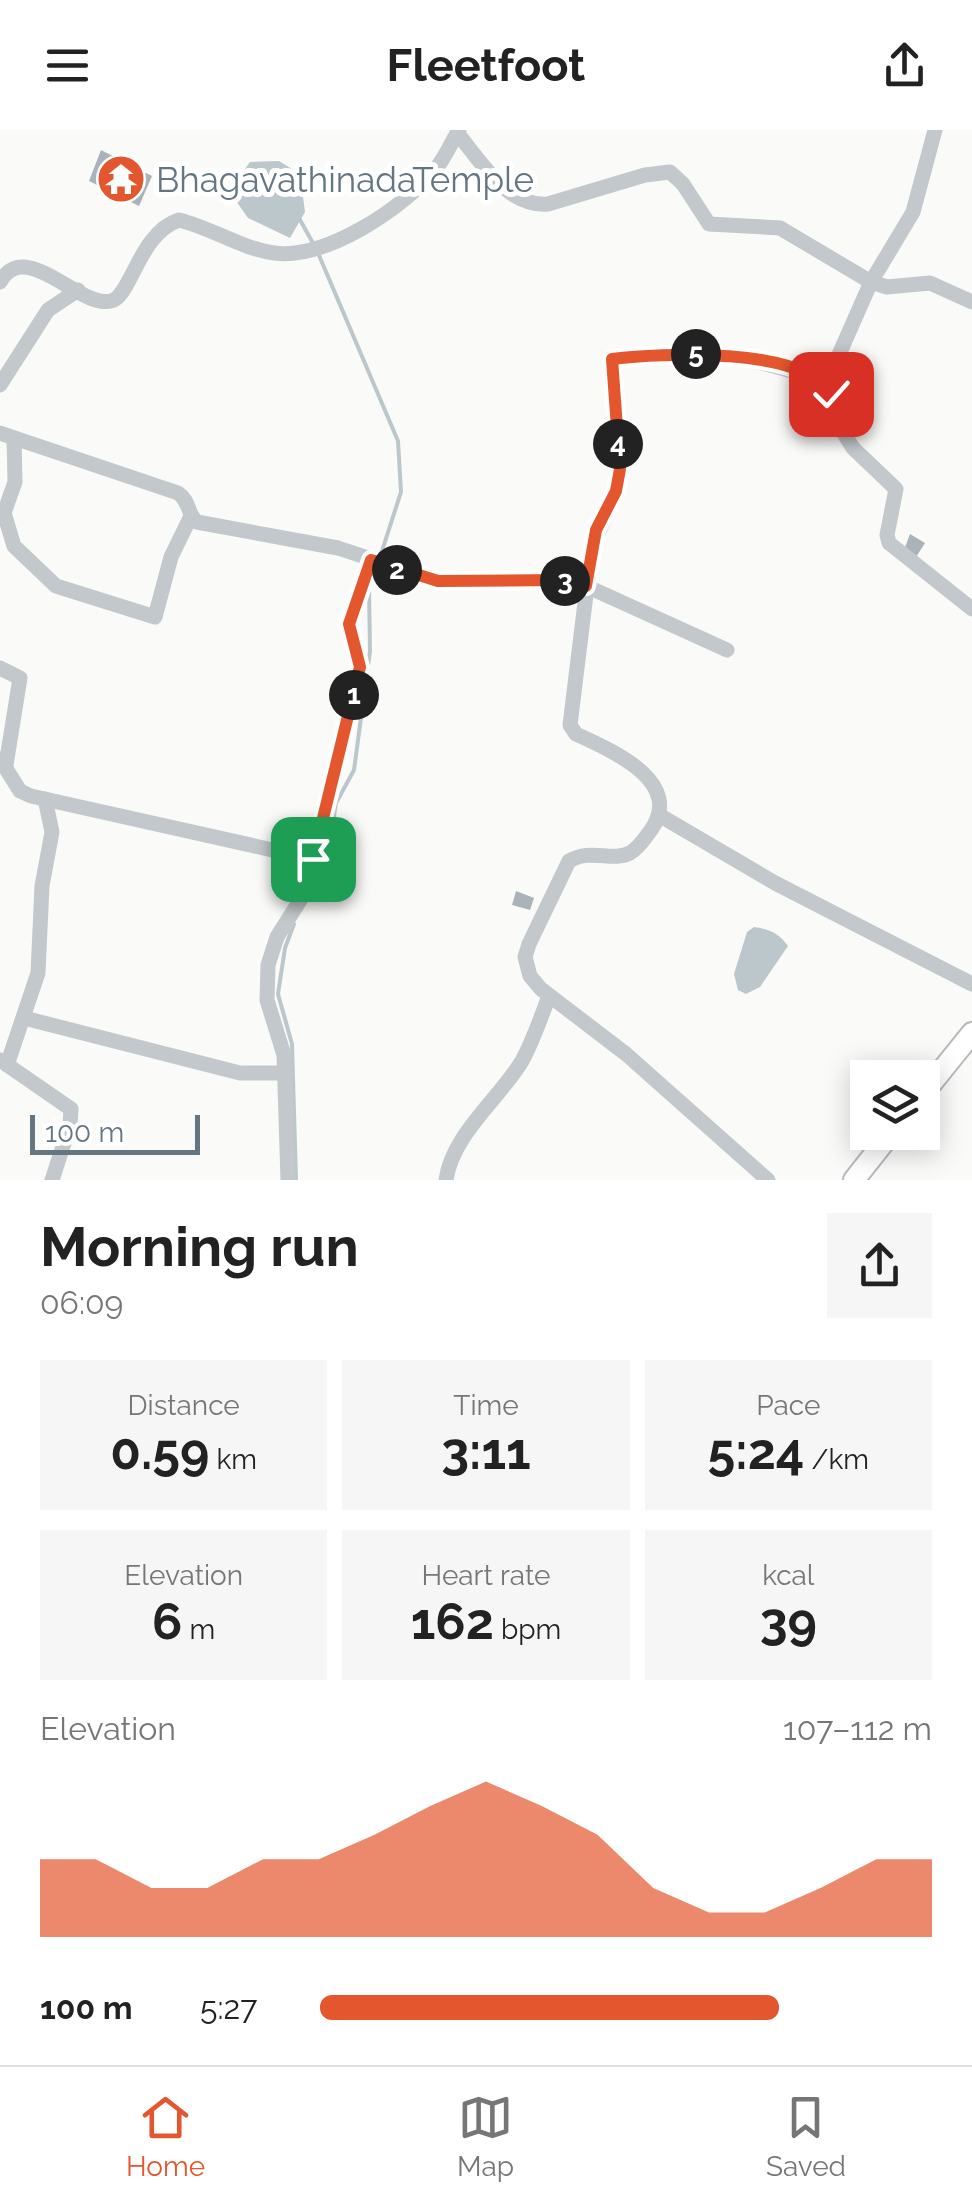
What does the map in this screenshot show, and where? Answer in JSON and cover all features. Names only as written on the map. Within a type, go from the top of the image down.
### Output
[{"type":"main road","points":[[940,1073],[972,1033]]},
{"type":"main road","points":[[854,1180],[878,1150]]},
{"type":"street","points":[[934,130],[913,212],[872,282],[826,384],[853,448],[896,489],[886,535],[888,543],[970,604]]},
{"type":"street","points":[[0,282],[18,266],[48,274],[74,292],[99,301],[119,298],[156,234],[179,220],[280,254],[346,237],[399,206],[437,168],[458,132],[510,195],[532,205],[670,172],[683,184],[704,222],[780,228],[872,282],[888,287],[930,283],[972,302]]},
{"type":"street","points":[[0,385],[48,310],[74,292]]},
{"type":"street","points":[[768,1180],[626,1054],[549,996],[530,976],[525,957],[569,862],[587,854],[628,854],[638,847],[659,814],[659,802],[638,766],[571,729],[596,530],[616,491],[620,469],[612,359],[652,354],[728,354],[784,366],[826,384]]},
{"type":"street","points":[[191,516],[171,558],[155,617],[56,586],[14,546],[4,513],[15,482],[7,436],[178,493],[187,500],[197,522],[338,548],[438,581],[558,580],[586,586],[728,650]]},
{"type":"street","points":[[288,1180],[284,1055],[267,1000],[268,964],[278,937],[304,894],[313,859],[360,667],[349,624],[371,560]]},
{"type":"street","points":[[0,668],[20,678],[3,762],[6,782],[20,791],[313,859]]},
{"type":"street","points":[[45,799],[52,832],[42,886],[38,973],[4,1062],[72,1109],[52,1180]]},
{"type":"street","points":[[659,814],[775,883],[972,984]]},
{"type":"street","points":[[446,1180],[469,1130],[524,1057],[549,996]]},
{"type":"street","points":[[24,1018],[240,1073],[285,1073]]},
{"type":"shaded area","points":[[279,161],[300,174],[305,212],[290,238],[248,218],[229,191],[250,162]]},
{"type":"shaded area","points":[[754,927],[773,932],[788,946],[760,987],[746,994],[738,990],[734,974],[747,932]]},
{"type":"building","name":"BhagavathinadaTemple","points":[[101,150],[152,176],[139,206],[89,181]]},
{"type":"building","points":[[910,534],[925,543],[916,557],[904,550]]},
{"type":"building","points":[[516,891],[534,898],[530,910],[512,905]]},
{"type":"waterway","points":[[299,218],[314,245]]},
{"type":"waterway","points":[[318,253],[398,441],[401,492],[381,554]]},
{"type":"waterway","points":[[312,889],[328,854],[336,803],[354,770],[370,651],[369,589]]},
{"type":"waterway","points":[[294,924],[285,948],[278,994],[292,1044],[296,1180]]},
{"type":"place","name":"BhagavathinadaTemple","points":[[121,179]]},
{"type":"route","points":[[313,859],[356,690],[360,667],[349,624],[371,560],[438,581],[558,580],[586,586],[596,530],[616,491],[620,469],[612,359],[652,354],[728,354],[818,378],[831,394]]}]
